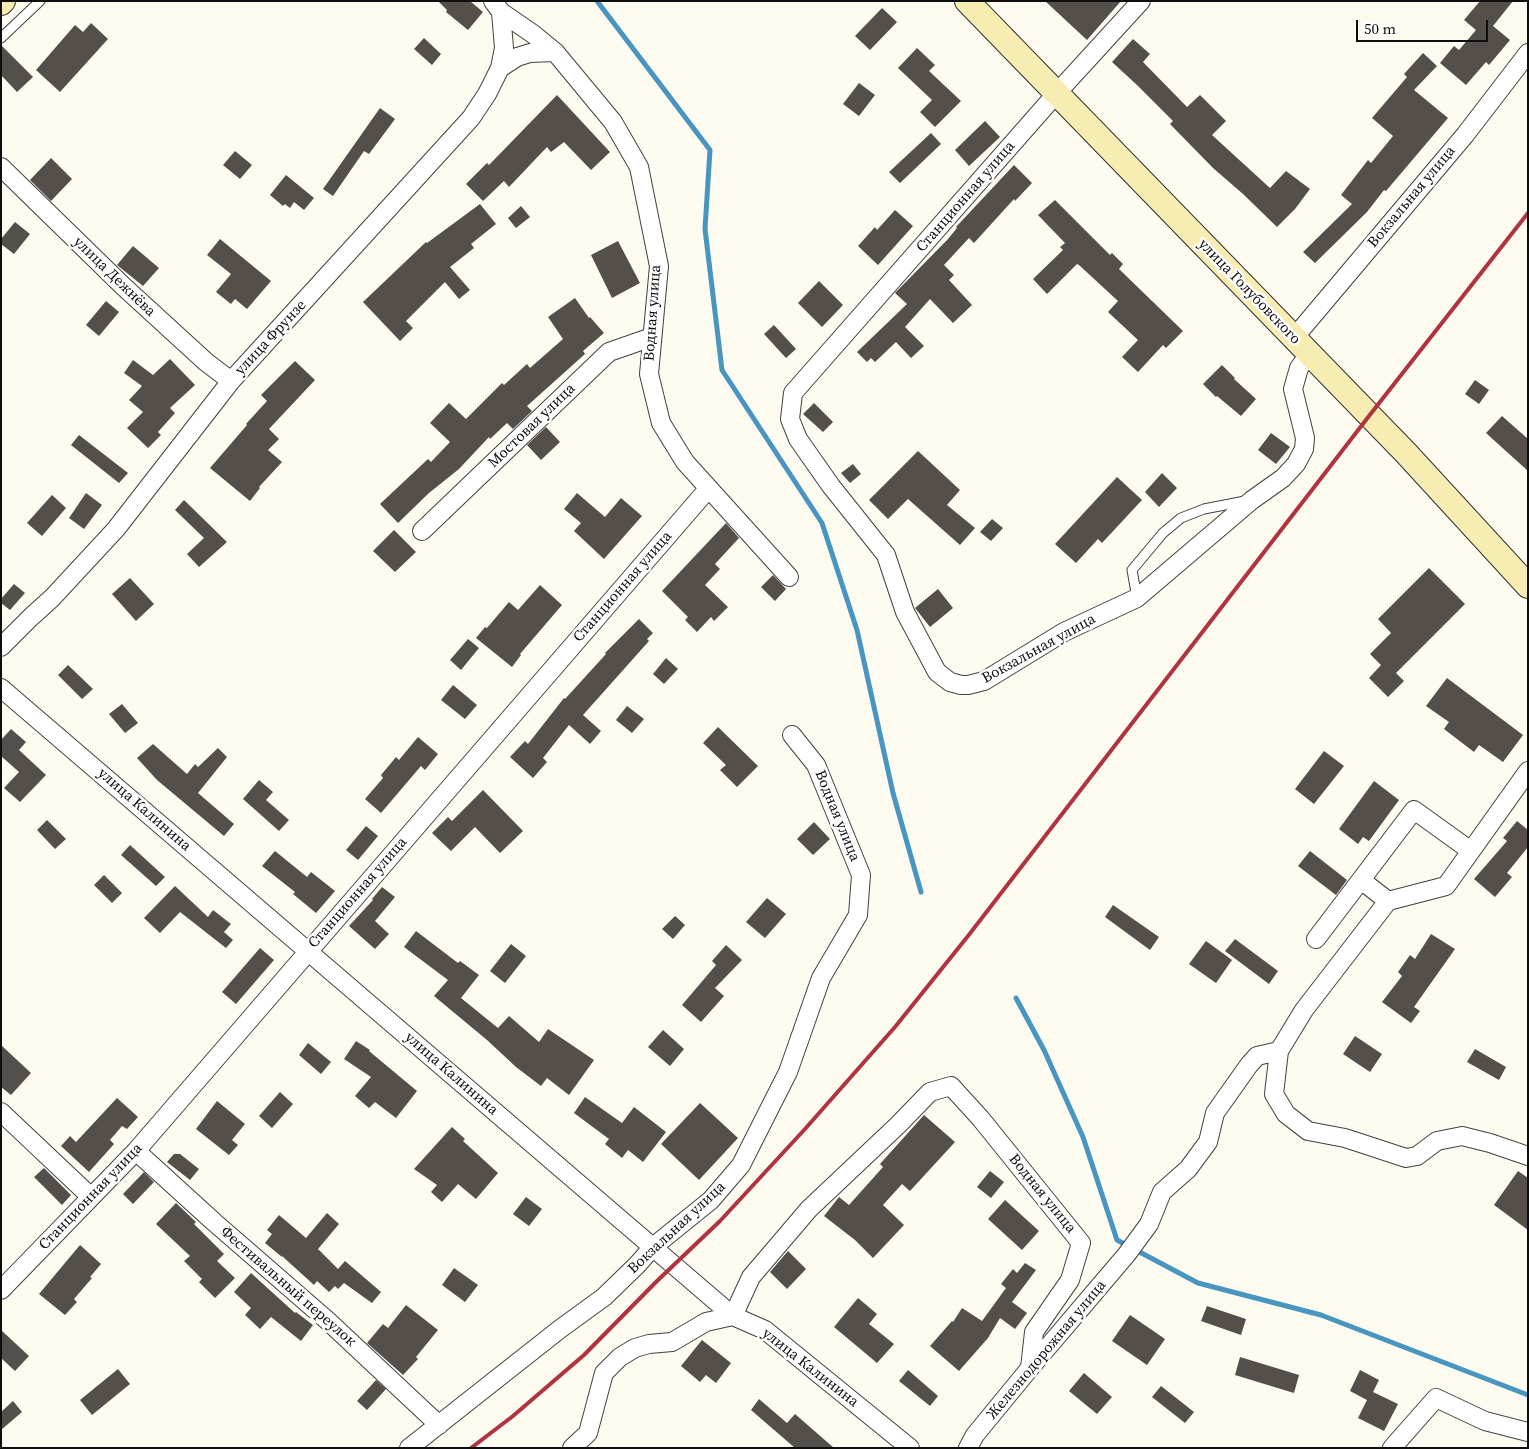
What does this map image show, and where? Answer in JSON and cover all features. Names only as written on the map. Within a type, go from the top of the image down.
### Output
[{"type":"street","name":"улица Голубовского","points":[[967,1],[1406,453],[1528,586]]},
{"type":"street","name":"Станционная улица","points":[[792,393],[1056,94],[1141,1]]},
{"type":"street","name":"Водная улица","points":[[499,13],[533,34],[555,52],[613,122],[639,167],[659,266],[649,374],[661,423],[685,462],[789,577]]},
{"type":"street","name":"улица Фрунзе","points":[[1,647],[31,616],[52,598],[116,528],[231,382],[466,124],[480,106],[500,68],[504,48],[499,13]]},
{"type":"street","points":[[500,68],[517,57],[530,53],[555,52]]},
{"type":"street","name":"Вокзальная улица","points":[[792,393],[790,419],[798,439],[831,486],[886,555],[905,612],[937,672],[942,677],[961,686],[984,681],[1064,632],[1137,598],[1252,500],[1283,478],[1296,464],[1304,449],[1305,438],[1293,389],[1299,368],[1301,346],[1528,53]]},
{"type":"street","name":"улица Дежнёва","points":[[1,167],[123,286],[206,362],[231,382]]},
{"type":"street","name":"Мостовая улица","points":[[422,531],[610,352],[652,337]]},
{"type":"street","name":"Станционная улица","points":[[1,1290],[136,1151],[708,489]]},
{"type":"street","name":"улица Калинина","points":[[1,688],[734,1316],[766,1330],[910,1448]]},
{"type":"street","name":"Водная улица","points":[[792,735],[816,765],[861,875]]},
{"type":"street","points":[[1528,771],[1446,886],[1388,900],[1304,1010],[1279,1051],[1274,1094],[1286,1114],[1308,1131],[1345,1138],[1406,1158],[1417,1156],[1437,1141],[1462,1136],[1528,1156]]},
{"type":"street","points":[[1316,939],[1414,810],[1470,851]]},
{"type":"street","name":"Вокзальная улица","points":[[409,1448],[560,1329],[604,1297],[653,1247],[711,1200],[741,1165],[788,1072],[821,978],[858,916],[861,875]]},
{"type":"street","points":[[1361,880],[1388,900]]},
{"type":"street","name":"Железнодорожная улица","points":[[968,1448],[975,1435],[1132,1247],[1149,1224],[1162,1192],[1188,1170],[1208,1142],[1215,1113],[1249,1065],[1257,1056],[1279,1051]]},
{"type":"street","name":"Водная улица","points":[[734,1316],[750,1277],[809,1209],[930,1092],[951,1086],[981,1119],[1081,1243],[1070,1280],[1034,1332],[1030,1368]]},
{"type":"street","points":[[1,1112],[91,1197]]},
{"type":"street","name":"Фестивальный переулок","points":[[136,1151],[328,1321],[439,1424]]},
{"type":"street","points":[[572,1448],[588,1433],[604,1374],[620,1357],[635,1348],[649,1344],[672,1342],[706,1322],[734,1316]]},
{"type":"street","points":[[1392,1448],[1436,1398],[1485,1421],[1528,1432]]},
{"type":"lane","points":[[1,38],[40,1]]},
{"type":"lane","points":[[484,1],[499,13]]},
{"type":"lane","points":[[1137,598],[1132,570],[1163,533],[1180,518],[1204,510],[1252,500]]},
{"type":"building","points":[[438,1],[470,1],[483,12],[468,30],[446,12],[447,10]]},
{"type":"building","points":[[1045,1],[1121,1],[1087,40]]},
{"type":"building","points":[[1480,1],[1513,1],[1493,26],[1510,40],[1489,65],[1486,62],[1466,85],[1440,63],[1454,46],[1459,50],[1476,30],[1464,20]]},
{"type":"building","points":[[882,8],[897,22],[870,50],[855,36]]},
{"type":"building","points":[[91,23],[108,39],[60,92],[36,70],[75,25],[83,32]]},
{"type":"building","points":[[424,38],[441,54],[432,65],[414,49]]},
{"type":"building","points":[[1133,39],[1150,54],[1143,62],[1187,107],[1200,95],[1226,121],[1212,135],[1270,188],[1286,171],[1310,189],[1295,209],[1277,227],[1213,168],[1170,124],[1173,121],[1112,62]]},
{"type":"building","points":[[1,45],[33,77],[17,92],[1,75]]},
{"type":"building","points":[[917,48],[935,65],[929,71],[961,101],[935,127],[920,112],[932,100],[898,68]]},
{"type":"building","points":[[1423,53],[1437,66],[1414,90],[1448,118],[1367,212],[1315,263],[1303,252],[1352,204],[1341,195],[1368,160],[1371,163],[1393,136],[1372,118],[1407,77],[1404,74]]},
{"type":"building","points":[[859,83],[875,95],[859,116],[843,104]]},
{"type":"building","points":[[557,95],[610,152],[591,170],[564,142],[551,152],[547,147],[509,187],[504,181],[483,201],[466,184],[487,163],[489,165]]},
{"type":"building","points":[[380,108],[395,119],[369,154],[364,151],[333,196],[323,189]]},
{"type":"building","points":[[985,121],[1000,137],[969,166],[955,150]]},
{"type":"building","points":[[931,133],[941,144],[900,183],[889,172]]},
{"type":"building","points":[[235,151],[252,165],[240,179],[223,165]]},
{"type":"building","points":[[51,158],[72,179],[51,201],[30,180]]},
{"type":"building","points":[[1014,165],[1032,183],[1015,201],[1014,199],[974,243],[969,238],[944,265],[954,275],[949,280],[972,305],[953,323],[930,299],[905,327],[924,346],[911,358],[896,342],[875,362],[871,358],[867,362],[857,352],[907,304],[895,293],[948,239],[956,227]]},
{"type":"building","points":[[286,175],[314,198],[304,210],[294,202],[290,208],[285,204],[283,206],[270,195]]},
{"type":"building","points":[[1055,200],[1110,255],[1112,253],[1123,264],[1119,269],[1183,331],[1166,348],[1163,345],[1138,372],[1122,357],[1138,340],[1108,312],[1118,301],[1079,265],[1077,264],[1047,294],[1033,279],[1063,250],[1060,247],[1065,243],[1038,215]]},
{"type":"building","points":[[480,204],[496,224],[471,244],[474,248],[450,267],[470,290],[459,299],[445,282],[406,321],[413,328],[400,341],[363,302],[426,242]]},
{"type":"building","points":[[521,206],[530,217],[516,228],[508,218]]},
{"type":"building","points":[[895,210],[913,226],[878,265],[858,246],[875,227],[877,230]]},
{"type":"building","points":[[15,222],[30,234],[14,254],[1,244],[1,239]]},
{"type":"building","points":[[220,239],[271,281],[247,309],[235,299],[231,304],[216,292],[231,274],[207,255]]},
{"type":"building","points":[[618,241],[640,283],[612,298],[591,255]]},
{"type":"building","points":[[133,246],[159,268],[143,286],[117,265]]},
{"type":"building","points":[[819,281],[843,305],[822,327],[798,303]]},
{"type":"building","points":[[575,298],[589,318],[604,333],[583,351],[585,354],[527,406],[532,411],[513,429],[507,423],[490,439],[489,437],[459,469],[429,493],[398,523],[380,504],[428,459],[431,462],[450,442],[430,423],[449,403],[466,419],[502,383],[504,385],[527,364],[530,368],[563,339],[548,317]]},
{"type":"building","points":[[106,301],[119,312],[99,336],[86,325]]},
{"type":"building","points":[[774,325],[796,349],[786,358],[764,334]]},
{"type":"building","points":[[170,359],[195,385],[170,408],[175,413],[158,432],[161,435],[148,448],[127,428],[143,412],[129,400],[142,386],[124,373],[133,360],[153,375]]},
{"type":"building","points":[[295,361],[315,380],[269,429],[279,439],[268,450],[282,462],[259,487],[250,501],[210,468],[267,401],[261,395]]},
{"type":"building","points":[[1222,365],[1256,399],[1241,416],[1216,397],[1203,384]]},
{"type":"building","points":[[1475,380],[1489,390],[1479,404],[1465,394]]},
{"type":"building","points":[[814,403],[833,422],[823,432],[803,414]]},
{"type":"building","points":[[1502,416],[1528,439],[1528,471],[1486,433]]},
{"type":"building","points":[[546,427],[560,442],[541,460],[527,445]]},
{"type":"building","points":[[1271,433],[1290,447],[1276,464],[1258,450]]},
{"type":"building","points":[[79,435],[128,473],[119,483],[71,445]]},
{"type":"building","points":[[918,451],[960,490],[947,505],[975,528],[960,545],[908,499],[888,519],[869,500]]},
{"type":"building","points":[[853,464],[861,474],[850,483],[841,473]]},
{"type":"building","points":[[1162,473],[1177,488],[1159,507],[1145,492]]},
{"type":"building","points":[[1117,477],[1142,500],[1102,543],[1098,539],[1076,563],[1055,544]]},
{"type":"building","points":[[86,493],[102,505],[84,529],[69,518]]},
{"type":"building","points":[[577,493],[605,517],[621,498],[642,516],[604,559],[574,531],[581,523],[564,509]]},
{"type":"building","points":[[52,495],[66,508],[42,536],[27,523]]},
{"type":"building","points":[[184,500],[227,542],[199,567],[187,554],[204,538],[175,510]]},
{"type":"building","points":[[992,519],[1003,528],[991,541],[980,532]]},
{"type":"building","points":[[726,523],[739,538],[715,564],[720,569],[705,585],[728,607],[714,621],[711,617],[697,632],[685,620],[688,617],[662,591]]},
{"type":"building","points":[[394,530],[416,552],[395,572],[373,551]]},
{"type":"building","points":[[1429,568],[1465,604],[1396,673],[1404,681],[1388,697],[1369,678],[1381,665],[1370,654],[1391,633],[1378,619]]},
{"type":"building","points":[[773,575],[786,589],[775,601],[761,587]]},
{"type":"building","points":[[130,578],[154,604],[136,621],[112,594]]},
{"type":"building","points":[[14,584],[25,593],[10,610],[1,603],[1,599]]},
{"type":"building","points":[[540,585],[562,605],[520,654],[512,667],[476,638],[509,602],[518,610]]},
{"type":"building","points":[[938,589],[953,608],[930,627],[915,608]]},
{"type":"building","points":[[639,619],[653,633],[647,639],[649,641],[583,715],[601,731],[590,744],[569,725],[543,758],[547,762],[533,778],[510,757],[525,741],[528,744],[564,698]]},
{"type":"building","points":[[468,639],[479,648],[461,670],[450,660]]},
{"type":"building","points":[[666,658],[678,669],[664,684],[653,674]]},
{"type":"building","points":[[68,665],[93,689],[82,699],[58,675]]},
{"type":"building","points":[[1447,678],[1523,735],[1503,762],[1479,745],[1474,752],[1444,729],[1449,722],[1426,706]]},
{"type":"building","points":[[453,685],[477,705],[465,719],[441,700]]},
{"type":"building","points":[[122,704],[138,723],[125,733],[109,714]]},
{"type":"building","points":[[627,706],[644,719],[632,733],[616,720]]},
{"type":"building","points":[[718,727],[758,766],[737,787],[720,770],[726,765],[703,743]]},
{"type":"building","points":[[11,729],[26,742],[19,750],[46,775],[20,802],[4,788],[19,772],[1,756],[1,740]]},
{"type":"building","points":[[418,737],[438,754],[425,770],[421,766],[381,813],[365,799],[383,778],[381,775],[396,757],[399,760]]},
{"type":"building","points":[[153,744],[187,774],[195,764],[198,767],[218,748],[227,757],[198,793],[234,824],[224,836],[157,780],[137,758]]},
{"type":"building","points":[[1324,751],[1344,766],[1314,804],[1295,789]]},
{"type":"building","points":[[259,780],[273,792],[266,800],[289,820],[279,831],[243,799]]},
{"type":"building","points":[[1374,781],[1399,800],[1369,841],[1363,837],[1358,844],[1339,829]]},
{"type":"building","points":[[483,790],[523,831],[500,853],[475,827],[451,851],[432,833],[448,817],[452,821]]},
{"type":"building","points":[[47,820],[66,839],[55,849],[37,830]]},
{"type":"building","points":[[1517,821],[1528,830],[1528,847],[1507,873],[1512,877],[1495,897],[1474,879],[1507,841],[1503,838]]},
{"type":"building","points":[[814,822],[830,839],[813,855],[797,839]]},
{"type":"building","points":[[366,826],[378,836],[358,860],[346,850]]},
{"type":"building","points":[[130,845],[165,877],[156,886],[121,855]]},
{"type":"building","points":[[275,851],[307,877],[311,872],[335,891],[316,913],[293,894],[295,892],[262,866]]},
{"type":"building","points":[[1310,851],[1347,880],[1336,895],[1298,866]]},
{"type":"building","points":[[104,875],[122,893],[112,903],[94,885]]},
{"type":"building","points":[[175,886],[208,917],[213,910],[231,924],[224,932],[233,940],[226,948],[180,912],[160,933],[144,918]]},
{"type":"building","points":[[382,887],[395,897],[375,921],[389,934],[375,949],[349,926],[373,900]]},
{"type":"building","points":[[767,898],[786,914],[765,938],[746,922]]},
{"type":"building","points":[[1113,905],[1159,937],[1150,950],[1105,917]]},
{"type":"building","points":[[675,916],[685,925],[673,939],[662,929]]},
{"type":"building","points":[[416,931],[458,963],[460,961],[479,975],[461,998],[498,1028],[509,1016],[539,1042],[548,1029],[594,1060],[569,1095],[547,1078],[541,1086],[516,1067],[434,996],[448,980],[404,947]]},
{"type":"building","points":[[1431,934],[1455,949],[1414,1007],[1420,1011],[1411,1023],[1382,1002],[1402,976],[1398,972],[1410,955],[1415,959]]},
{"type":"building","points":[[1235,939],[1278,971],[1269,984],[1225,951]]},
{"type":"building","points":[[1206,941],[1232,960],[1216,983],[1189,964]]},
{"type":"building","points":[[511,944],[526,956],[505,983],[490,971]]},
{"type":"building","points":[[726,945],[742,960],[715,988],[724,996],[701,1022],[682,1005],[716,965],[712,961]]},
{"type":"building","points":[[260,948],[274,960],[236,1004],[222,992]]},
{"type":"building","points":[[663,1030],[684,1049],[670,1066],[648,1047]]},
{"type":"building","points":[[1355,1036],[1382,1054],[1370,1072],[1343,1054]]},
{"type":"building","points":[[356,1041],[370,1050],[417,1091],[396,1118],[375,1102],[369,1108],[355,1096],[371,1077],[344,1059]]},
{"type":"building","points":[[308,1043],[331,1062],[321,1074],[299,1055]]},
{"type":"building","points":[[1,1045],[31,1073],[11,1095],[1,1087]]},
{"type":"building","points":[[1475,1049],[1506,1067],[1499,1080],[1467,1062]]},
{"type":"building","points":[[280,1092],[293,1104],[272,1128],[259,1116]]},
{"type":"building","points":[[585,1097],[622,1123],[634,1107],[666,1132],[643,1162],[628,1150],[622,1158],[605,1144],[609,1139],[574,1113]]},
{"type":"building","points":[[117,1098],[138,1117],[127,1129],[122,1126],[110,1140],[114,1144],[89,1172],[61,1146],[70,1136],[76,1142]]},
{"type":"building","points":[[217,1101],[245,1124],[232,1140],[238,1145],[229,1155],[196,1129]]},
{"type":"building","points":[[700,1103],[738,1138],[699,1180],[661,1144]]},
{"type":"building","points":[[924,1115],[955,1142],[910,1191],[902,1184],[883,1205],[904,1225],[873,1258],[855,1240],[824,1216],[839,1197],[849,1205],[883,1167],[880,1164]]},
{"type":"building","points":[[452,1127],[465,1139],[463,1141],[498,1173],[476,1199],[458,1184],[442,1202],[431,1192],[437,1185],[414,1169]]},
{"type":"building","points":[[174,1154],[180,1154],[199,1169],[190,1180],[167,1162]]},
{"type":"building","points":[[44,1168],[71,1195],[62,1205],[34,1177]]},
{"type":"building","points":[[990,1171],[1004,1182],[991,1198],[977,1187]]},
{"type":"building","points":[[1518,1171],[1528,1178],[1528,1230],[1494,1205]]},
{"type":"building","points":[[144,1172],[154,1182],[133,1204],[123,1194]]},
{"type":"building","points":[[526,1197],[542,1209],[529,1226],[513,1214]]},
{"type":"building","points":[[1005,1200],[1039,1231],[1022,1250],[988,1219]]},
{"type":"building","points":[[176,1203],[196,1222],[194,1224],[224,1254],[217,1261],[235,1278],[215,1298],[199,1282],[202,1279],[184,1261],[190,1256],[156,1224]]},
{"type":"building","points":[[327,1213],[339,1224],[318,1249],[338,1269],[345,1261],[381,1292],[372,1303],[344,1283],[338,1289],[335,1286],[329,1292],[317,1281],[314,1285],[265,1243],[272,1234],[267,1230],[279,1215],[306,1238]]},
{"type":"building","points":[[80,1245],[101,1264],[74,1299],[77,1302],[65,1315],[39,1294]]},
{"type":"building","points":[[788,1251],[806,1269],[787,1289],[770,1272]]},
{"type":"building","points":[[1025,1263],[1036,1270],[1012,1302],[1027,1313],[1015,1329],[1000,1318],[988,1338],[959,1371],[930,1346],[953,1322],[962,1308],[982,1321],[1006,1288],[1001,1284],[1013,1269],[1017,1273]]},
{"type":"building","points":[[454,1268],[478,1285],[465,1302],[442,1285]]},
{"type":"building","points":[[251,1273],[295,1313],[313,1325],[301,1341],[271,1317],[260,1329],[245,1315],[251,1308],[234,1292]]},
{"type":"building","points":[[858,1298],[877,1314],[869,1324],[894,1344],[877,1363],[834,1327]]},
{"type":"building","points":[[406,1305],[438,1330],[416,1357],[418,1359],[403,1375],[367,1343],[383,1324],[388,1328]]},
{"type":"building","points":[[1207,1306],[1246,1319],[1241,1335],[1201,1321]]},
{"type":"building","points":[[1130,1315],[1165,1339],[1147,1365],[1112,1341]]},
{"type":"building","points":[[1,1330],[29,1356],[15,1371],[1,1358]]},
{"type":"building","points":[[702,1340],[731,1363],[716,1383],[706,1375],[700,1382],[681,1366]]},
{"type":"building","points":[[1240,1357],[1299,1375],[1294,1393],[1235,1375]]},
{"type":"building","points":[[118,1369],[130,1384],[92,1415],[80,1400]]},
{"type":"building","points":[[908,1370],[938,1396],[930,1406],[899,1381]]},
{"type":"building","points":[[1360,1370],[1379,1380],[1373,1392],[1398,1404],[1384,1431],[1358,1418],[1367,1400],[1350,1391]]},
{"type":"building","points":[[1084,1373],[1112,1397],[1097,1414],[1069,1391]]},
{"type":"building","points":[[376,1380],[386,1389],[367,1410],[357,1401]]},
{"type":"building","points":[[1161,1386],[1194,1412],[1185,1423],[1152,1397]]},
{"type":"building","points":[[759,1399],[787,1423],[795,1414],[834,1448],[795,1448],[751,1410]]},
{"type":"building","points":[[13,1401],[22,1412],[1,1430],[1,1412]]},
{"type":"waterway","points":[[597,1],[710,150],[705,229],[722,370],[822,523],[857,630],[893,793],[921,892]]},
{"type":"waterway","points":[[1016,998],[1044,1050],[1083,1137],[1117,1240],[1198,1283],[1321,1315],[1528,1395]]},
{"type":"railway","points":[[471,1448],[513,1416],[584,1355],[720,1221],[895,1027],[968,936],[1528,213]]}]
